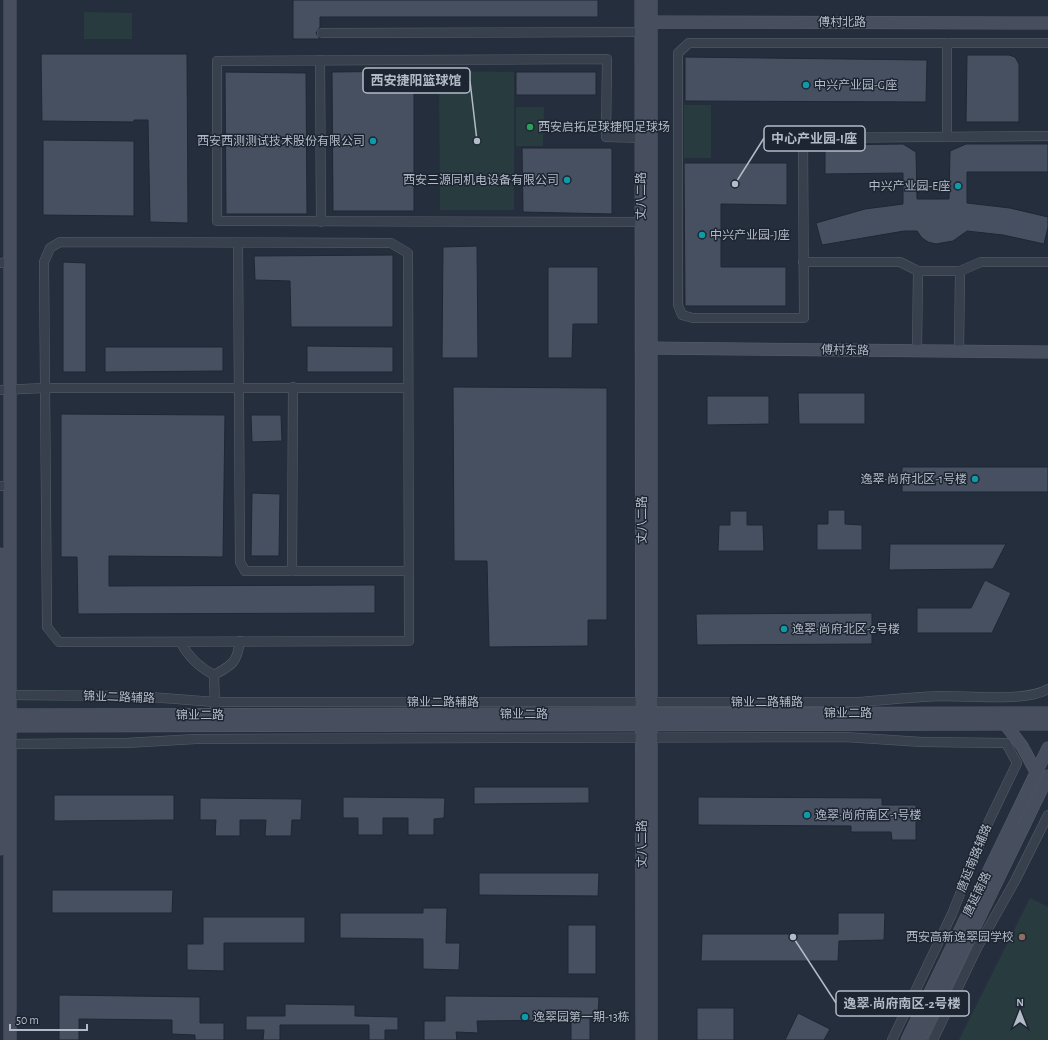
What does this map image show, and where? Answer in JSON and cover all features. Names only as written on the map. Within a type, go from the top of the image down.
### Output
[{"type":"street","points":[[0,849],[4,721],[5,262],[10,0]]},
{"type":"street","name":"丈八二路","points":[[641,0],[646,138]]},
{"type":"street","name":"丈八二路","points":[[651,0],[646,138],[647,738],[651,1040]]},
{"type":"street","points":[[322,33],[641,32],[651,22]]},
{"type":"street","name":"傅村北路","points":[[651,22],[1048,22]]},
{"type":"street","points":[[1048,43],[688,43],[678,53],[678,305],[682,315],[693,318],[804,318],[803,138],[1048,136]]},
{"type":"street","points":[[947,43],[947,137]]},
{"type":"street","points":[[646,138],[606,137],[607,59],[217,61],[217,221],[646,222]]},
{"type":"street","points":[[320,60],[322,222]]},
{"type":"street","points":[[60,242],[390,243],[408,253],[407,388],[409,641],[181,643],[59,642],[47,627],[44,262],[50,248],[60,242]]},
{"type":"street","points":[[238,243],[240,562],[245,571],[408,571]]},
{"type":"street","points":[[804,262],[900,262],[918,271],[960,271],[981,262],[1048,262]]},
{"type":"street","points":[[917,350],[918,271]]},
{"type":"street","points":[[959,351],[960,271]]},
{"type":"street","name":"傅村东路","points":[[646,348],[1048,352]]},
{"type":"street","points":[[5,390],[44,388],[407,388]]},
{"type":"street","points":[[292,571],[293,388]]},
{"type":"street","points":[[0,554],[4,695]]},
{"type":"street","points":[[214,675],[231,666],[238,652],[240,642]]},
{"type":"street","points":[[181,643],[187,654],[199,667],[214,675]]},
{"type":"street","points":[[214,675],[215,714]]},
{"type":"street","name":"锦业二路辅路","points":[[647,713],[858,702],[940,696],[1026,696],[1042,693],[1048,689]]},
{"type":"street","name":"锦业二路辅路","points":[[4,695],[136,696],[215,714]]},
{"type":"street","name":"锦业二路","points":[[647,713],[1048,724]]},
{"type":"street","name":"锦业二路","points":[[4,721],[215,714],[1048,713]]},
{"type":"street","points":[[1005,724],[1022,746],[1036,772]]},
{"type":"street","name":"唐延南路辅路","points":[[647,738],[845,737],[922,742],[1006,743],[1017,763],[989,820],[952,914],[892,1040]]},
{"type":"street","points":[[3,744],[126,743],[196,739],[647,738]]},
{"type":"street","name":"丈八二路","points":[[642,1040],[647,738]]},
{"type":"street","points":[[3,744],[10,1040]]},
{"type":"street","name":"唐延南路","points":[[907,1040],[1048,748]]},
{"type":"street","name":"唐延南路","points":[[920,1040],[1048,776]]},
{"type":"street","points":[[933,1040],[977,948],[1015,881],[1048,815]]},
{"type":"green space","points":[[84,12],[132,13],[132,39],[84,39]]},
{"type":"green space","points":[[439,71],[514,72],[514,210],[440,210]]},
{"type":"green space","points":[[684,105],[711,105],[711,158],[684,158]]},
{"type":"green space","name":"西安启拓足球捷阳足球场","points":[[516,107],[544,107],[543,146],[516,146]]},
{"type":"green space","name":"西安高新逸翠园学校","points":[[1030,898],[1048,907],[1048,1040],[959,1040]]},
{"type":"building","points":[[293,0],[598,0],[598,17],[320,17],[320,27],[316,33],[320,39],[293,39]]},
{"type":"building","points":[[41,54],[187,54],[188,223],[150,222],[148,120],[134,120],[134,122],[42,121]]},
{"type":"building","points":[[967,55],[1009,55],[1015,57],[1019,64],[1019,122],[966,122]]},
{"type":"building","name":"中兴产业园-G座","points":[[685,57],[927,60],[926,102],[685,101]]},
{"type":"building","name":"西安西测测试技术股份有限公司","points":[[414,71],[414,211],[333,211],[332,72]]},
{"type":"building","points":[[225,72],[306,73],[307,214],[226,214]]},
{"type":"building","points":[[516,72],[596,72],[596,95],[516,95]]},
{"type":"building","points":[[43,140],[134,141],[134,216],[43,215]]},
{"type":"building","points":[[903,144],[916,152],[917,199],[949,199],[950,151],[966,144],[1048,144],[1048,172],[967,172],[967,203],[1010,208],[1048,217],[1048,227],[1044,244],[1003,235],[967,231],[953,241],[936,244],[928,242],[922,238],[917,231],[904,231],[822,245],[816,223],[865,209],[903,204],[903,173],[825,174],[825,145]]},
{"type":"building","name":"西安三源同机电设备有限公司","points":[[522,148],[612,148],[612,214],[523,212]]},
{"type":"building","points":[[684,163],[787,163],[787,205],[721,204],[721,267],[786,267],[786,306],[685,306]]},
{"type":"building","points":[[477,246],[478,358],[442,358],[443,247]]},
{"type":"building","points":[[393,255],[393,327],[291,327],[290,281],[255,280],[254,256]]},
{"type":"building","points":[[63,262],[86,263],[86,372],[63,372]]},
{"type":"building","points":[[548,267],[598,267],[598,324],[573,324],[572,358],[548,358]]},
{"type":"building","points":[[307,346],[393,347],[393,372],[307,372]]},
{"type":"building","points":[[105,347],[223,347],[223,371],[105,372]]},
{"type":"building","points":[[453,387],[607,388],[607,620],[588,620],[588,646],[489,647],[487,561],[454,561]]},
{"type":"building","points":[[798,393],[865,393],[865,424],[799,424]]},
{"type":"building","points":[[707,396],[769,396],[769,424],[707,425]]},
{"type":"building","points":[[61,414],[225,415],[223,557],[109,556],[109,586],[375,585],[375,613],[78,614],[77,557],[61,557]]},
{"type":"building","points":[[251,415],[281,415],[282,441],[252,442]]},
{"type":"building","name":"逸翠·尚府北区-1号楼","points":[[902,467],[1048,467],[1048,492],[902,492]]},
{"type":"building","points":[[252,493],[280,494],[279,556],[251,556]]},
{"type":"building","points":[[828,510],[845,510],[845,524],[862,525],[862,550],[817,550],[817,524],[828,524]]},
{"type":"building","points":[[730,511],[747,511],[747,525],[763,525],[764,551],[718,551],[719,525],[730,525]]},
{"type":"building","points":[[890,544],[1006,544],[993,569],[889,570]]},
{"type":"building","points":[[985,580],[1011,593],[992,633],[917,633],[917,608],[971,608]]},
{"type":"building","name":"逸翠·尚府北区-2号楼","points":[[872,613],[872,644],[697,645],[696,614]]},
{"type":"building","points":[[474,787],[589,787],[589,803],[474,804]]},
{"type":"building","points":[[54,795],[174,795],[174,820],[54,821]]},
{"type":"building","points":[[343,797],[445,798],[444,818],[434,819],[434,835],[408,835],[408,818],[383,818],[383,835],[358,835],[358,818],[343,818]]},
{"type":"building","name":"逸翠·尚府南区-1号楼","points":[[698,797],[882,798],[882,805],[916,805],[916,840],[892,840],[891,832],[851,832],[851,826],[698,825]]},
{"type":"building","points":[[200,798],[302,799],[301,820],[292,820],[291,836],[265,836],[266,820],[240,820],[240,836],[215,836],[216,820],[200,820]]},
{"type":"building","points":[[479,873],[599,873],[598,896],[479,895]]},
{"type":"building","points":[[52,890],[173,890],[172,913],[52,913]]},
{"type":"building","points":[[423,908],[447,908],[446,943],[460,943],[459,970],[423,969],[423,939],[340,938],[340,913],[423,913]]},
{"type":"building","points":[[838,913],[885,913],[884,940],[839,941],[838,961],[701,961],[702,934],[838,934]]},
{"type":"building","points":[[203,917],[305,917],[305,943],[224,943],[224,971],[187,970],[187,944],[203,944]]},
{"type":"building","points":[[568,925],[596,925],[596,974],[568,974]]},
{"type":"building","points":[[59,995],[200,997],[200,1023],[224,1023],[224,1040],[195,1040],[195,1035],[172,1034],[172,1020],[79,1019],[79,1040],[59,1040]]},
{"type":"building","name":"逸翠园第一期-13栋","points":[[445,996],[599,997],[598,1015],[590,1015],[590,1040],[571,1040],[571,1020],[477,1021],[478,1033],[456,1032],[457,1040],[424,1040],[424,1021],[445,1021]]},
{"type":"building","points":[[285,1004],[355,1005],[355,1016],[398,1017],[398,1030],[385,1030],[385,1040],[369,1040],[369,1025],[280,1025],[280,1040],[263,1040],[264,1030],[246,1030],[246,1016],[285,1016]]},
{"type":"building","points":[[697,1008],[734,1008],[734,1040],[697,1040]]},
{"type":"building","points":[[798,1013],[830,1029],[824,1040],[785,1040]]},
{"type":"place","name":"中兴产业园-G座","points":[[806,85]]},
{"type":"place","name":"西安启拓足球捷阳足球场","points":[[530,127]]},
{"type":"place","name":"西安西测测试技术股份有限公司","points":[[373,141]]},
{"type":"place","name":"西安捷阳篮球馆","points":[[477,141]]},
{"type":"place","name":"西安三源同机电设备有限公司","points":[[567,180]]},
{"type":"place","name":"中心产业园-I座","points":[[735,184]]},
{"type":"place","name":"中兴产业园-E座","points":[[958,186]]},
{"type":"place","name":"中兴产业园-J座","points":[[702,235]]},
{"type":"place","name":"逸翠·尚府北区-1号楼","points":[[975,479]]},
{"type":"place","name":"逸翠·尚府北区-2号楼","points":[[784,629]]},
{"type":"place","name":"逸翠·尚府南区-1号楼","points":[[807,815]]},
{"type":"place","name":"逸翠·尚府南区-2号楼","points":[[793,937]]},
{"type":"place","name":"西安高新逸翠园学校","points":[[1022,937]]},
{"type":"place","name":"逸翠园第一期-13栋","points":[[525,1017]]}]
